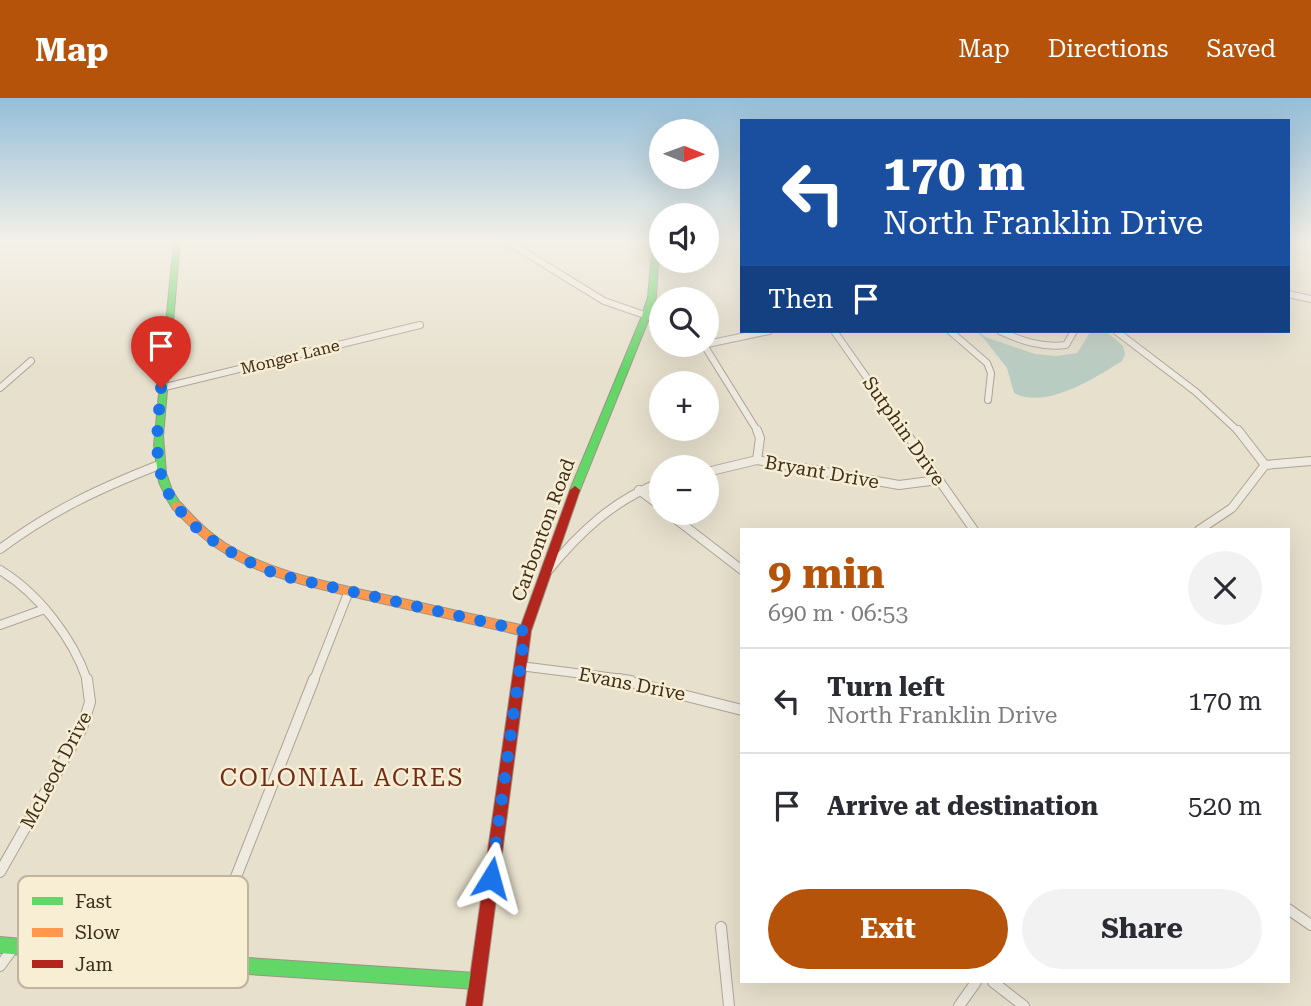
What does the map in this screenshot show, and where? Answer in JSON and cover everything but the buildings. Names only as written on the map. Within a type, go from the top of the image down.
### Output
[{"type":"street","points":[[172,284],[157,430],[159,465],[173,501],[197,527],[246,562],[279,575],[525,631]]},
{"type":"street","points":[[577,284],[604,301],[649,317]]},
{"type":"street","name":"Carbonton Road","points":[[474,1006],[525,631],[540,580],[646,316],[653,296],[654,284]]},
{"type":"street","points":[[1290,294],[1311,299]]},
{"type":"street","name":"Monger Lane","points":[[161,388],[420,325]]},
{"type":"street","points":[[719,342],[760,333]]},
{"type":"street","name":"Sutphin Drive","points":[[835,333],[973,528]]},
{"type":"street","points":[[952,333],[987,363],[991,373],[988,400]]},
{"type":"street","points":[[1004,333],[1026,344],[1051,348],[1066,345],[1073,333]]},
{"type":"street","points":[[1119,333],[1224,413],[1247,438],[1265,465]]},
{"type":"street","points":[[712,357],[756,428],[760,438],[757,460]]},
{"type":"street","points":[[0,388],[31,361]]},
{"type":"street","name":"Bryant Drive","points":[[719,469],[757,460],[899,485],[938,480]]},
{"type":"street","points":[[1202,528],[1232,508],[1265,465],[1311,461]]},
{"type":"street","points":[[0,549],[62,507],[93,491],[159,465]]},
{"type":"street","points":[[540,580],[567,547],[639,490],[649,487]]},
{"type":"street","points":[[639,490],[649,497]]},
{"type":"street","points":[[684,525],[740,568]]},
{"type":"street","name":"McLeod Drive","points":[[0,570],[19,582],[72,646],[90,686],[91,703],[82,728],[0,872]]},
{"type":"street","points":[[236,876],[349,592]]},
{"type":"street","points":[[0,625],[42,610]]},
{"type":"street","name":"Evans Drive","points":[[520,666],[630,680],[740,709]]},
{"type":"street","points":[[1290,910],[1311,925]]},
{"type":"street","points":[[721,927],[729,1006]]},
{"type":"street","points":[[0,946],[18,947]]},
{"type":"street","points":[[0,966],[14,947]]},
{"type":"street","points":[[248,966],[476,981]]},
{"type":"street","points":[[959,1006],[975,983]]},
{"type":"street","points":[[994,983],[1024,1006]]},
{"type":"shaded area","points":[[1090,333],[1108,333],[1123,346],[1125,355],[1122,361],[1071,389],[1056,395],[1027,397],[1014,393],[1007,368],[982,336],[1035,354],[1056,356],[1077,353]]},
{"type":"waterway","points":[[979,333],[985,338]]},
{"type":"traffic: fast","points":[[173,284],[158,436],[162,473],[167,490],[177,506]]},
{"type":"traffic: fast","points":[[575,490],[646,316],[653,284]]},
{"type":"traffic: fast","points":[[0,945],[18,947]]},
{"type":"traffic: fast","points":[[248,966],[476,981]]},
{"type":"traffic: slow","points":[[177,506],[198,528],[220,545],[271,570],[326,586],[525,631]]},
{"type":"traffic: jam","points":[[474,1006],[525,631],[575,490]]},
{"type":"district","name":"COLONIAL ACRES","points":[[342,778]]},
{"type":"route","points":[[161,388],[157,430],[159,465],[163,480],[173,501],[197,527],[221,546],[246,562],[279,575],[525,631],[491,878]]}]
